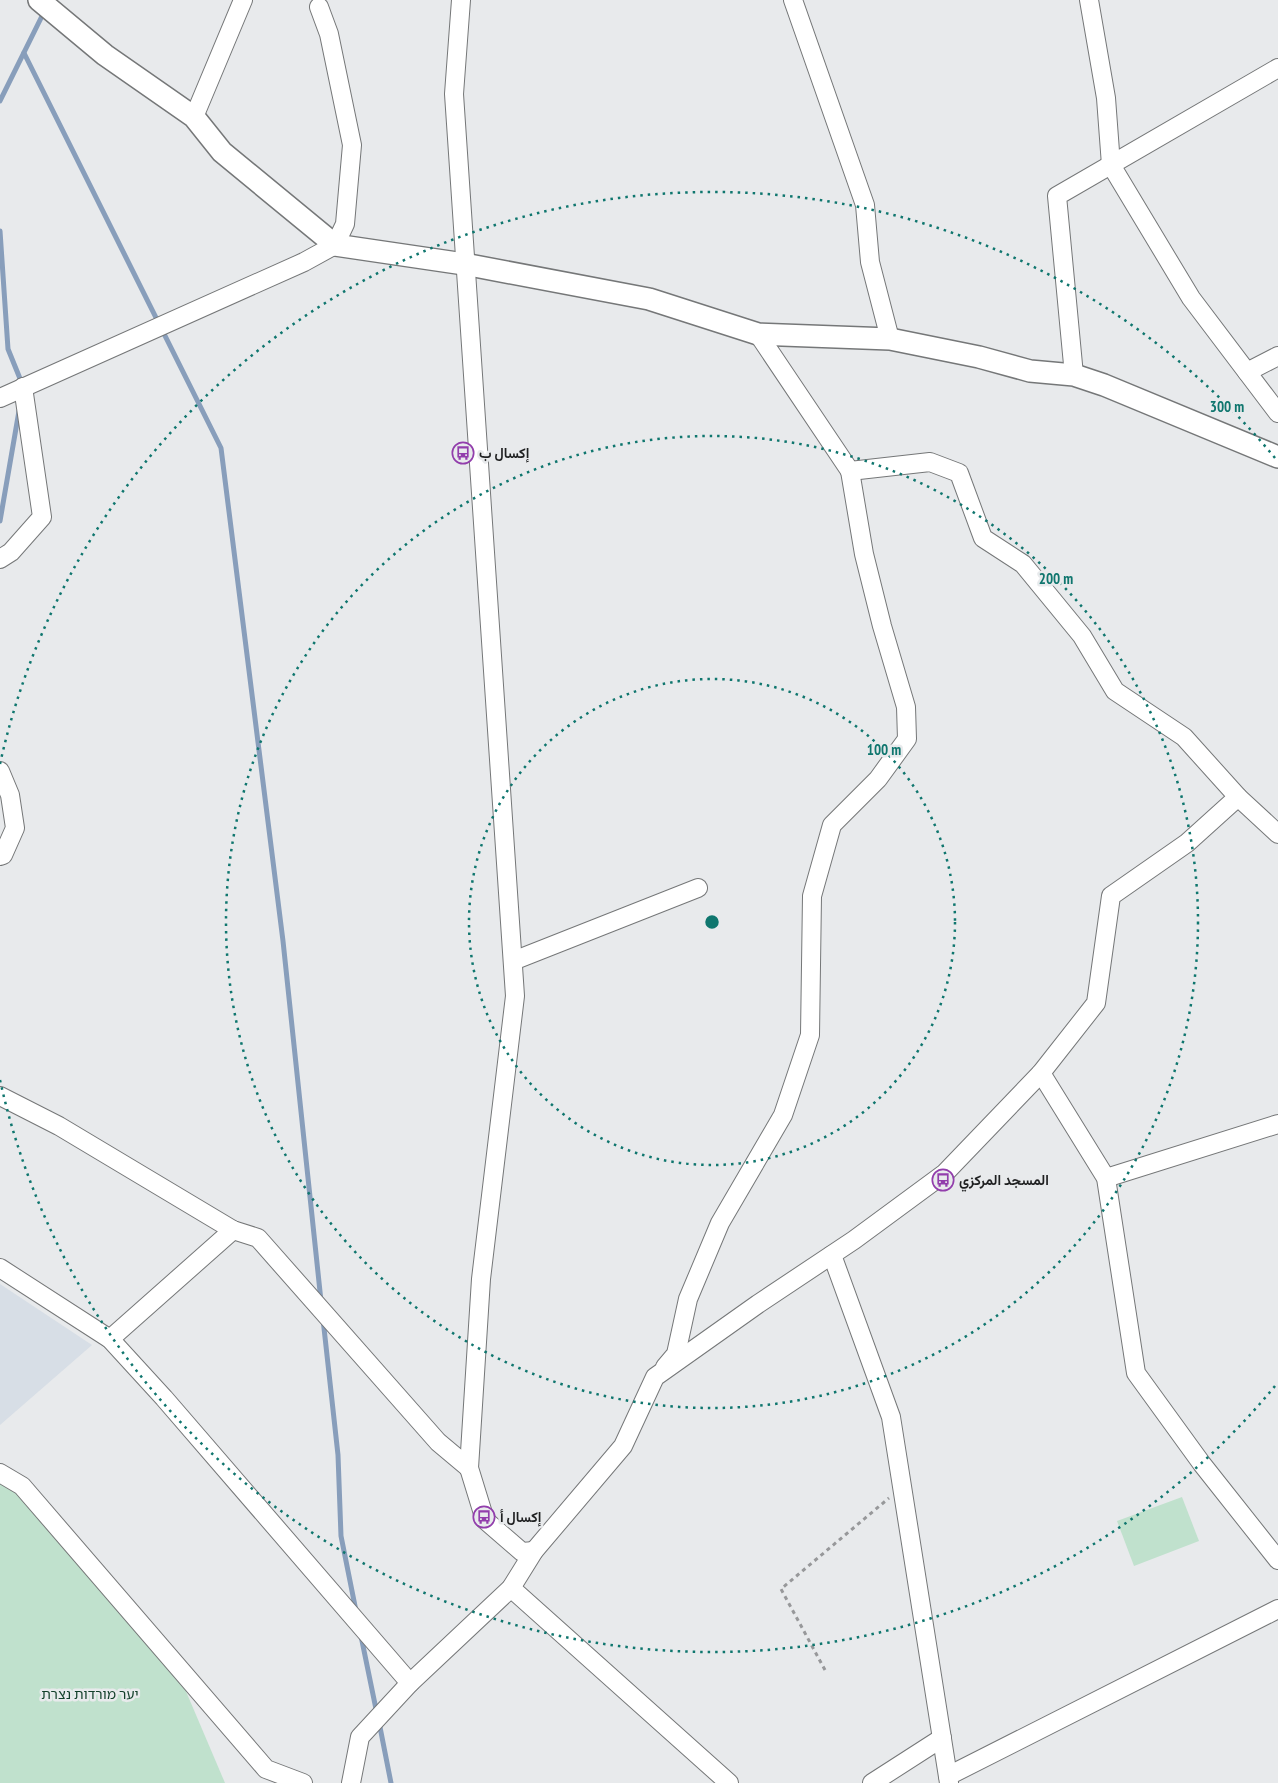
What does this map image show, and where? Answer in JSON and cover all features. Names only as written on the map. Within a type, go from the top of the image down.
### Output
[{"type":"street","points":[[39,0],[105,55],[194,117],[222,152],[335,245],[464,264],[649,300],[758,334],[890,339],[979,357],[1030,371],[1074,375],[1104,385],[1278,457]]},
{"type":"street","points":[[194,117],[243,0]]},
{"type":"street","points":[[461,0],[454,94],[515,996],[481,1279],[469,1468],[485,1520],[522,1552],[534,1551]]},
{"type":"street","points":[[793,0],[865,205],[870,262],[890,339]]},
{"type":"street","points":[[1089,0],[1106,98],[1111,165],[1191,298],[1278,413]]},
{"type":"street","points":[[0,398],[304,262],[335,245],[345,224],[352,145],[329,34],[319,7]]},
{"type":"street","points":[[1074,375],[1057,196],[1278,68]]},
{"type":"street","points":[[351,1783],[360,1737],[410,1683],[511,1588],[534,1551],[623,1446],[656,1377],[676,1354],[688,1299],[720,1223],[783,1115],[810,1035],[812,896],[832,825],[878,779],[907,738],[906,707],[882,626],[864,554],[850,471],[758,334]]},
{"type":"street","points":[[1247,372],[1278,356]]},
{"type":"street","points":[[0,559],[11,552],[42,516],[23,387]]},
{"type":"street","points":[[850,471],[930,462],[958,473],[983,538],[1023,564],[1082,636],[1115,691],[1184,737],[1238,797],[1278,834]]},
{"type":"street","points":[[0,771],[10,795],[15,828],[3,855],[0,856]]},
{"type":"street","points":[[656,1377],[758,1304],[832,1255],[945,1173],[1041,1073],[1096,1003],[1111,896],[1187,843],[1238,797]]},
{"type":"street","points":[[513,962],[698,888]]},
{"type":"street","points":[[1041,1073],[1106,1178],[1136,1373],[1202,1464],[1278,1560]]},
{"type":"street","points":[[0,1096],[59,1126],[233,1230],[258,1238],[438,1442],[469,1468]]},
{"type":"street","points":[[1106,1178],[1278,1124]]},
{"type":"street","points":[[110,1339],[233,1230]]},
{"type":"street","points":[[832,1255],[891,1417],[949,1780],[1278,1609]]},
{"type":"street","points":[[0,1268],[110,1339],[164,1398],[410,1683]]},
{"type":"street","points":[[0,1472],[22,1486],[266,1769],[304,1783]]},
{"type":"street","points":[[511,1588],[728,1783]]},
{"type":"street","points":[[872,1783],[942,1738]]},
{"type":"path","points":[[825,1670],[781,1589],[902,1487]]},
{"type":"shaded area","points":[[0,1284],[92,1345],[0,1425]]},
{"type":"green space","name":"יער מורדות נצרת","points":[[0,1472],[65,1535],[162,1635],[225,1783],[0,1783]]},
{"type":"green space","points":[[1182,1497],[1199,1541],[1134,1566],[1117,1521]]},
{"type":"waterway","points":[[0,101],[44,12]]},
{"type":"waterway","points":[[24,53],[221,448],[283,941],[321,1301]]},
{"type":"waterway","points":[[0,231],[8,349],[23,386]]},
{"type":"waterway","points":[[0,521],[19,411]]},
{"type":"waterway","points":[[323,1319],[338,1455],[341,1536],[356,1611]]},
{"type":"waterway","points":[[361,1636],[377,1714]]},
{"type":"waterway","points":[[379,1722],[391,1783]]},
{"type":"place","name":"إكسال ب","points":[[463,453]]},
{"type":"place","name":"المسجد المركزي","points":[[943,1180]]},
{"type":"place","name":"إكسال أ","points":[[484,1517]]}]
